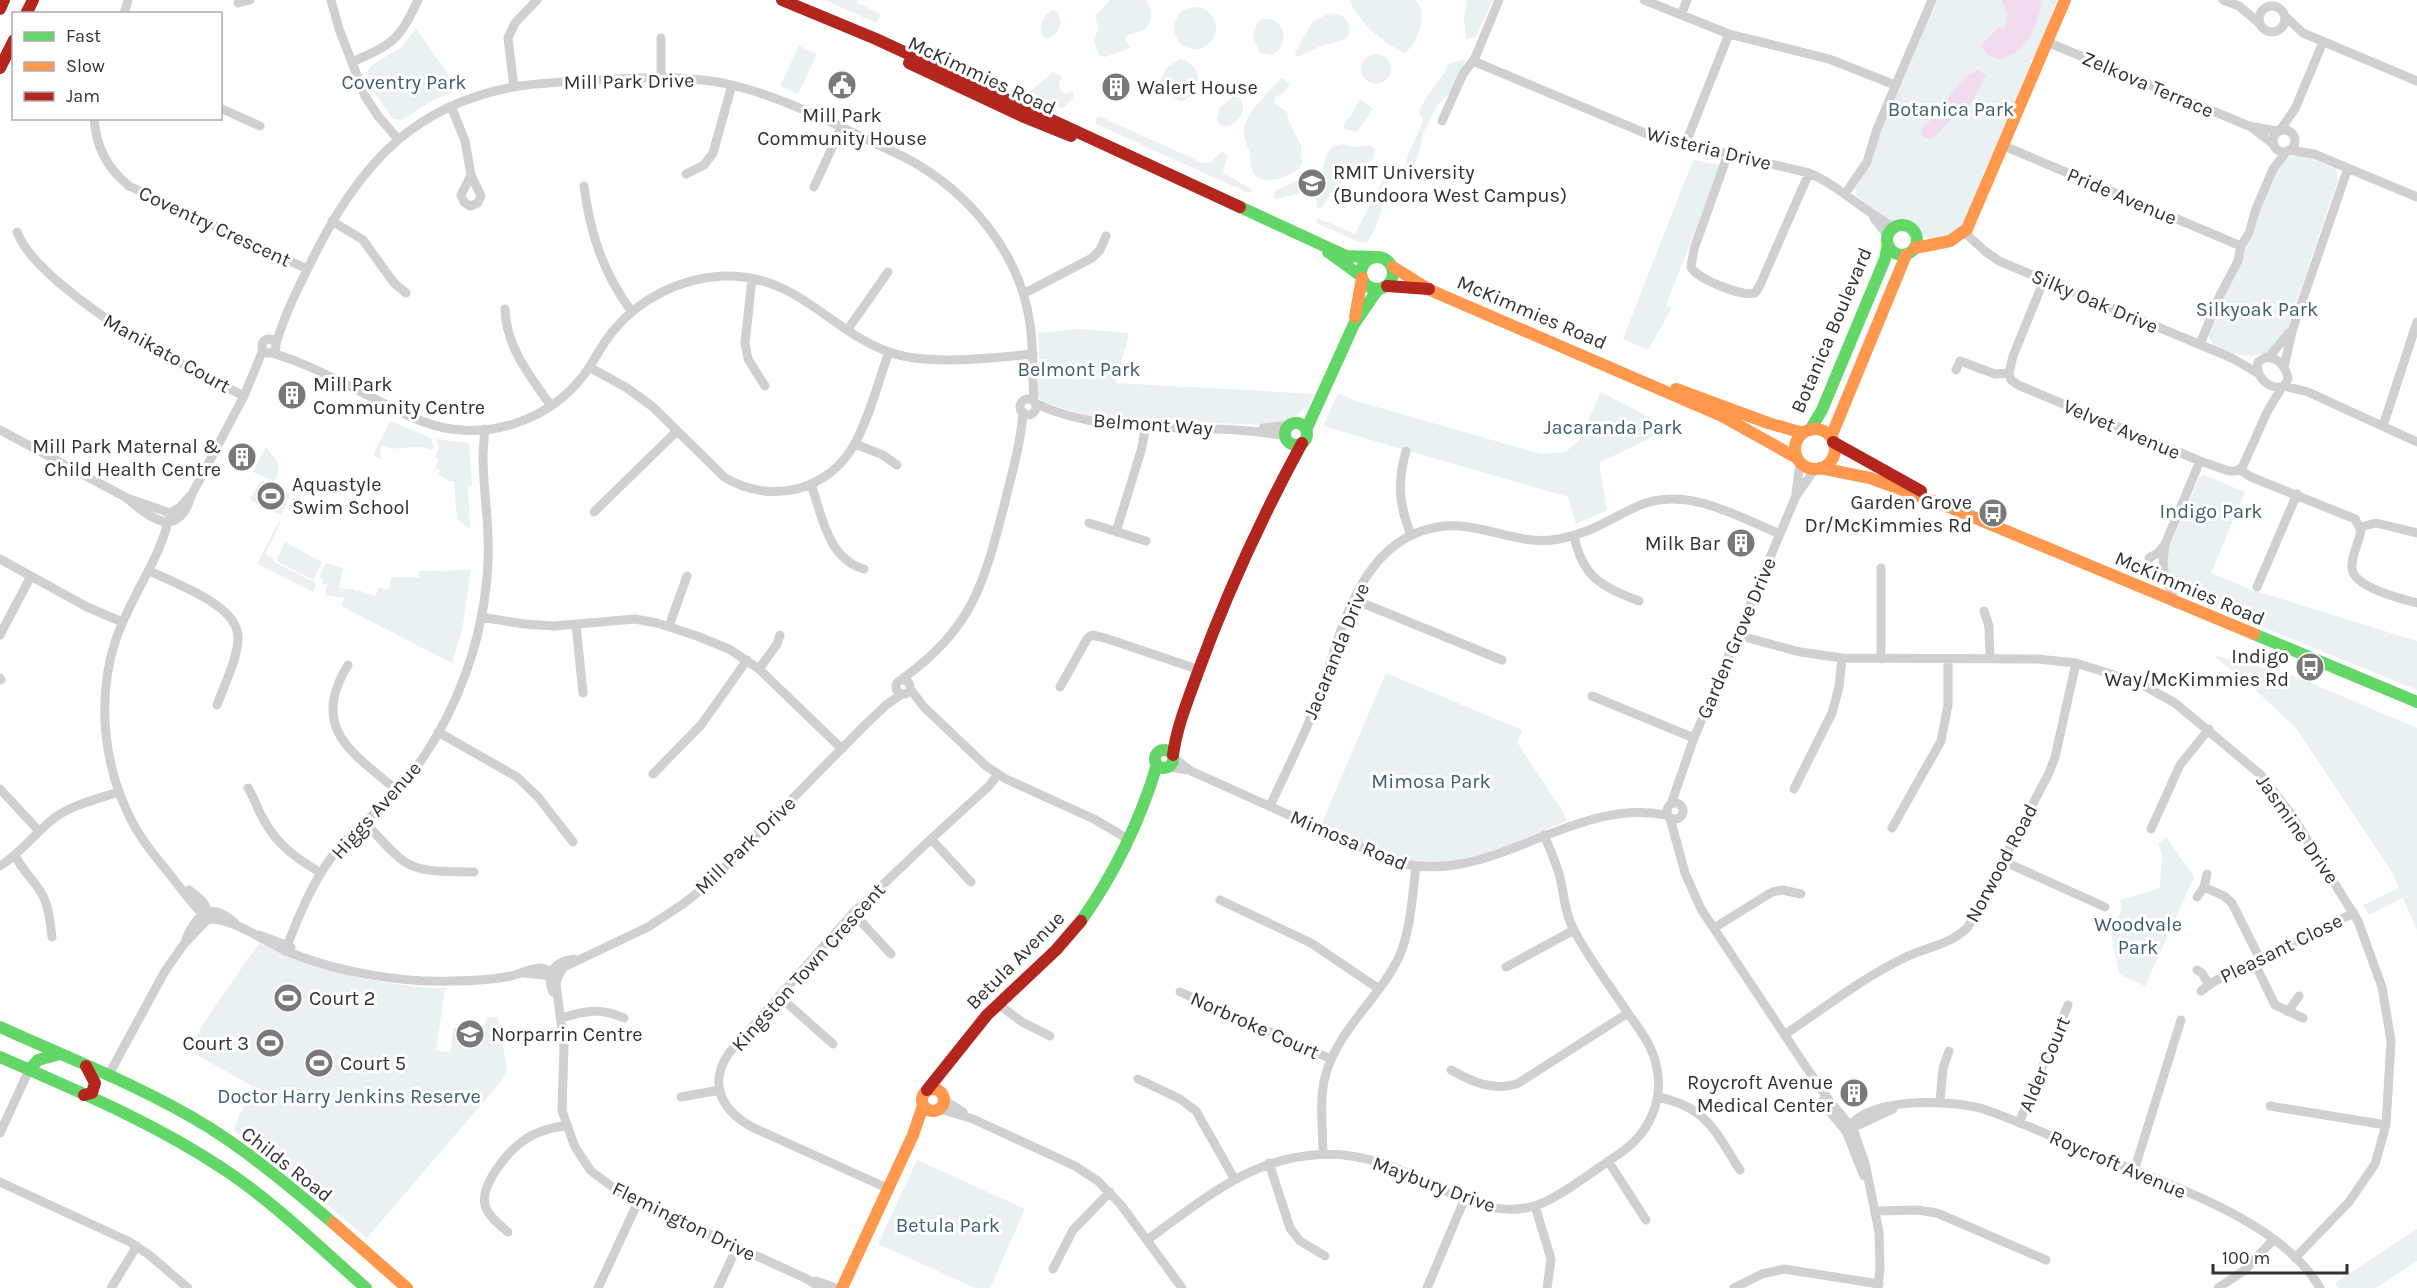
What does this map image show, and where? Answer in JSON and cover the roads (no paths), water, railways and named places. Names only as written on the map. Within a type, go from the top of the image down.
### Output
[{"type":"main road","points":[[0,9],[4,0]]},
{"type":"main road","name":"McKimmies Road","points":[[782,0],[849,35],[1005,109],[1140,161],[1349,257],[1371,257]]},
{"type":"main road","points":[[1913,246],[1908,226],[1890,236],[1893,252],[1913,246],[1953,240],[1965,232],[1971,223],[2064,0]]},
{"type":"main road","points":[[0,68],[12,44]]},
{"type":"main road","name":"Botanica Boulevard","points":[[1806,432],[1822,410],[1885,259],[1890,236]]},
{"type":"main road","name":"McKimmies Road","points":[[1313,240],[1361,277]]},
{"type":"main road","name":"Botanica Boulevard","points":[[1832,439],[1869,344],[1913,246]]},
{"type":"main road","points":[[1371,257],[1383,257],[1393,267],[1393,278],[1383,287],[1368,286],[1361,277],[1362,265],[1371,257]]},
{"type":"main road","name":"McKimmies Road","points":[[1393,267],[1430,290],[1722,416],[1799,460]]},
{"type":"main road","name":"Betula Avenue","points":[[1354,324],[1361,277]]},
{"type":"main road","name":"McKimmies Road","points":[[1383,287],[1430,290]]},
{"type":"main road","name":"Betula Avenue","points":[[936,1104],[921,1099],[972,1031],[998,1004],[1052,956],[1078,925],[1101,891],[1150,788],[1167,760],[1213,631],[1285,474],[1307,436],[1306,430],[1318,401],[1354,324],[1383,287]]},
{"type":"main road","points":[[1852,337],[1869,344]]},
{"type":"main road","name":"McKimmies Road","points":[[1618,372],[1632,372],[1768,423],[1806,432]]},
{"type":"main road","name":"Betula Avenue","points":[[1285,474],[1290,431],[1318,401]]},
{"type":"main road","points":[[1302,443],[1296,445],[1290,431],[1301,424],[1306,430]]},
{"type":"main road","points":[[1823,431],[1832,439],[1834,455],[1826,466],[1818,469],[1799,460],[1796,444],[1806,432],[1823,431]]},
{"type":"main road","name":"McKimmies Road","points":[[1832,439],[1949,507]]},
{"type":"main road","name":"McKimmies Road","points":[[1818,469],[1843,471],[1871,479],[1949,507],[2176,604],[2417,702]]},
{"type":"main road","name":"Childs Road","points":[[0,1027],[86,1066],[108,1091],[150,1125],[204,1156],[251,1190],[366,1288]]},
{"type":"main road","points":[[29,1070],[32,1064],[41,1059],[60,1054]]},
{"type":"main road","name":"Childs Road","points":[[0,1057],[84,1095],[108,1091],[165,1103],[210,1129],[262,1166],[407,1288]]},
{"type":"main road","name":"Betula Avenue","points":[[842,1288],[913,1136],[936,1104],[951,1060]]},
{"type":"main road","points":[[84,1095],[92,1093],[96,1083],[86,1066]]},
{"type":"street","points":[[238,3],[250,0]]},
{"type":"street","points":[[331,0],[339,29],[370,106],[398,139]]},
{"type":"street","points":[[352,62],[382,49],[396,38],[406,25],[418,0]]},
{"type":"street","points":[[513,87],[508,38],[515,23],[537,0]]},
{"type":"street","points":[[1442,121],[1463,74],[1473,61],[1499,0]]},
{"type":"street","points":[[1644,0],[1729,34],[1829,59],[1895,85]]},
{"type":"street","points":[[1681,15],[1687,0]]},
{"type":"street","points":[[1845,194],[1867,162],[1877,129],[1886,112],[1895,85],[1906,66],[1915,37],[1932,0]]},
{"type":"street","points":[[2223,0],[2239,6],[2269,32],[2303,33],[2417,81]]},
{"type":"street","points":[[2278,31],[2284,26],[2284,0]]},
{"type":"street","points":[[2259,23],[2259,15],[2268,5]]},
{"type":"street","points":[[2239,6],[2274,6],[2303,33]]},
{"type":"street","points":[[1685,145],[1729,34]]},
{"type":"street","points":[[661,38],[661,77]]},
{"type":"street","name":"Zelkova Terrace","points":[[2047,42],[2249,126],[2279,130]]},
{"type":"street","points":[[2273,169],[2273,137],[2295,109],[2323,42]]},
{"type":"street","name":"Wisteria Drive","points":[[1473,61],[1652,136],[1809,173],[1845,194],[1872,216],[1890,236]]},
{"type":"street","name":"Mill Park Drive","points":[[171,519],[192,494],[271,347],[285,313],[332,221],[362,176],[398,139],[450,106],[513,87],[661,77],[696,78],[732,85],[763,94],[924,168],[954,189],[982,219],[1006,256],[1023,294],[1030,321],[1033,354],[1032,377],[1030,407],[992,554],[980,590],[962,622],[904,688],[727,867],[691,898],[632,936],[582,958],[553,974]]},
{"type":"street","points":[[686,174],[704,165],[713,153],[732,85]]},
{"type":"street","points":[[450,106],[465,141],[471,175]]},
{"type":"street","points":[[222,109],[260,126]]},
{"type":"street","points":[[2200,344],[2219,297],[2238,261],[2241,246],[2249,232],[2273,169],[2294,145],[2295,109]]},
{"type":"street","name":"Coventry Crescent","points":[[94,120],[101,152],[112,170],[129,186],[307,269]]},
{"type":"street","name":"Zelkova Terrace","points":[[2249,126],[2273,145]]},
{"type":"street","points":[[814,187],[841,128]]},
{"type":"street","points":[[2279,130],[2287,130],[2314,154]]},
{"type":"street","points":[[2273,145],[2280,151],[2314,154],[2417,196]]},
{"type":"street","name":"Pride Avenue","points":[[2004,146],[2241,246]]},
{"type":"street","points":[[1728,154],[1694,249],[1691,267],[1700,276],[1742,294],[1752,294],[1758,290],[1809,173]]},
{"type":"street","points":[[2240,470],[2246,462],[2267,412],[2288,379],[2285,370],[2293,328],[2348,168]]},
{"type":"street","points":[[584,186],[592,234],[601,261],[618,294],[632,312]]},
{"type":"street","points":[[332,221],[363,240],[394,283],[406,293]]},
{"type":"street","name":"Manikato Court","points":[[17,232],[23,244],[38,262],[98,314],[147,346],[244,396]]},
{"type":"street","name":"Silky Oak Drive","points":[[1965,232],[1993,257],[2232,358],[2259,374]]},
{"type":"street","points":[[1023,294],[1092,258],[1101,250],[1106,236]]},
{"type":"street","points":[[848,329],[888,272]]},
{"type":"street","points":[[271,347],[416,419],[450,429],[481,430],[518,423],[551,406],[573,388],[590,367],[613,331],[632,312],[667,289],[696,280],[724,276],[773,284],[796,294],[864,340],[889,352],[935,359],[1033,354]]},
{"type":"street","points":[[752,279],[745,343],[748,359],[765,386]]},
{"type":"street","points":[[1956,370],[1960,361],[1995,374],[2009,373],[2013,356],[2044,280]]},
{"type":"street","points":[[505,309],[505,325],[509,340],[551,406]]},
{"type":"street","points":[[2383,426],[2417,322]]},
{"type":"street","points":[[2293,328],[2257,365],[2259,374],[2266,382],[2273,387],[2308,392],[2417,442]]},
{"type":"street","points":[[590,367],[640,396],[715,469],[745,487],[784,493],[811,484],[834,471],[855,444],[889,352]]},
{"type":"street","name":"Silky Oak Drive","points":[[2232,358],[2265,358]]},
{"type":"street","points":[[2265,358],[2278,360],[2308,392]]},
{"type":"street","name":"Velvet Avenue","points":[[2009,373],[2011,380],[2018,386],[2200,461],[2229,471],[2240,470],[2251,477],[2351,516],[2361,526]]},
{"type":"street","points":[[2266,382],[2267,412]]},
{"type":"street","name":"Belmont Way","points":[[1030,407],[1102,423],[1290,431]]},
{"type":"street","points":[[1116,532],[1141,451],[1146,425]]},
{"type":"street","points":[[0,430],[126,498],[171,519],[150,571],[122,622],[110,659],[105,700],[108,748],[119,792],[141,838],[174,880],[198,897],[206,915],[251,932],[269,944],[286,948],[320,962],[363,973],[420,981],[469,981],[524,974],[535,968],[553,974]]},
{"type":"street","name":"Higgs Avenue","points":[[286,948],[321,873],[335,854],[413,771],[438,732],[463,680],[481,617],[488,547],[481,430]]},
{"type":"street","points":[[594,512],[677,431]]},
{"type":"street","points":[[855,444],[884,455],[897,465]]},
{"type":"street","points":[[1406,451],[1401,468],[1399,496],[1411,536]]},
{"type":"street","name":"Garden Grove Drive","points":[[1796,496],[1799,460]]},
{"type":"street","points":[[2176,604],[2162,569],[2166,542],[2200,461]]},
{"type":"street","name":"Garden Grove Drive","points":[[1669,811],[1694,738],[1796,496],[1818,469]]},
{"type":"street","points":[[811,484],[831,541],[845,560],[864,569]]},
{"type":"street","points":[[2258,587],[2296,494]]},
{"type":"street","name":"Jacaranda Drive","points":[[1270,806],[1314,710],[1331,659],[1367,574],[1386,552],[1411,536],[1439,527],[1472,526],[1527,540],[1556,540],[1604,525],[1639,506],[1678,499],[1712,506],[1780,534]]},
{"type":"street","points":[[1089,523],[1146,541]]},
{"type":"street","points":[[2417,533],[2376,523],[2361,526],[2352,566],[2354,576],[2369,586],[2417,603]]},
{"type":"street","points":[[1574,536],[1578,553],[1588,573],[1606,587],[1639,601]]},
{"type":"street","points":[[2149,558],[2157,553],[2166,542]]},
{"type":"street","points":[[0,559],[87,607],[122,622]]},
{"type":"street","points":[[1881,568],[1881,659]]},
{"type":"street","points":[[150,571],[222,609],[234,621],[237,628],[237,645],[217,705]]},
{"type":"street","points":[[0,635],[31,576]]},
{"type":"street","points":[[669,626],[687,576]]},
{"type":"street","points":[[1355,600],[1502,660]]},
{"type":"street","points":[[1984,610],[1989,626],[1990,659]]},
{"type":"street","points":[[481,617],[538,625],[576,625],[624,619],[647,620],[719,644],[759,669],[842,749]]},
{"type":"street","points":[[576,625],[583,693]]},
{"type":"street","name":"Jasmine Drive","points":[[1739,632],[1800,652],[1842,658],[2037,659],[2076,663],[2124,677],[2152,689],[2175,703],[2250,764],[2271,786],[2354,913],[2382,987],[2390,1024],[2391,1068],[2386,1125],[2375,1164],[2359,1190],[2295,1258]]},
{"type":"street","points":[[759,669],[777,644],[780,635]]},
{"type":"street","points":[[1060,687],[1087,639],[1092,635],[1200,669]]},
{"type":"street","points":[[1794,789],[1832,713],[1839,687],[1842,658]]},
{"type":"street","points":[[1892,828],[1941,741],[1948,705],[1948,659]]},
{"type":"street","points":[[652,774],[701,725],[747,660]]},
{"type":"street","name":"Norwood Road","points":[[1784,1035],[1887,967],[1910,955],[1944,944],[1962,933],[1974,916],[2049,773],[2055,757],[2076,663]]},
{"type":"street","points":[[348,665],[337,683],[333,696],[333,713],[338,733],[348,749],[397,790]]},
{"type":"street","points":[[904,688],[996,773],[1129,835]]},
{"type":"street","points":[[1592,696],[1694,738]]},
{"type":"street","points":[[2151,829],[2180,765],[2209,729]]},
{"type":"street","points":[[438,732],[517,777],[538,797],[573,842]]},
{"type":"street","name":"Mimosa Road","points":[[1167,760],[1386,859],[1416,867],[1461,866],[1596,818],[1669,811],[1675,803],[1681,806]]},
{"type":"street","name":"Kingston Town Crescent","points":[[720,1090],[720,1070],[725,1059],[779,996],[853,913],[982,791],[996,773]]},
{"type":"street","name":"Garden Grove Drive","points":[[1680,782],[1683,810],[1681,816]]},
{"type":"street","points":[[248,788],[271,832],[293,855],[321,873]]},
{"type":"street","points":[[0,789],[39,831]]},
{"type":"street","points":[[0,866],[16,857],[39,831],[65,812],[119,792]]},
{"type":"street","points":[[1669,811],[1677,819],[1681,816]]},
{"type":"street","points":[[1669,811],[1689,884],[1714,928],[1784,1035],[1850,1128],[1871,1189],[1876,1211],[1881,1252],[1879,1286],[1784,1269],[1762,1274],[1734,1288]]},
{"type":"street","points":[[1678,844],[1681,816]]},
{"type":"street","points":[[365,823],[405,862],[427,869],[474,872]]},
{"type":"street","name":"Maybury Drive","points":[[1147,1240],[1234,1178],[1269,1163],[1292,1158],[1323,1154],[1356,1157],[1385,1164],[1487,1207],[1505,1210],[1535,1206],[1547,1201],[1632,1144],[1645,1129],[1658,1097],[1659,1077],[1652,1050],[1574,930],[1568,915],[1556,863],[1544,835]]},
{"type":"street","points":[[931,838],[971,882]]},
{"type":"street","points":[[16,857],[42,893],[48,911],[52,937]]},
{"type":"street","points":[[2003,861],[2105,907]]},
{"type":"street","points":[[1323,1154],[1323,1092],[1331,1059],[1396,963],[1403,946],[1416,867]]},
{"type":"street","points":[[2197,897],[2204,887],[2207,874]]},
{"type":"street","points":[[2204,887],[2224,896],[2232,903],[2275,1005],[2303,1018]]},
{"type":"street","points":[[1714,928],[1772,892],[1782,890],[1801,894]]},
{"type":"street","points":[[1220,900],[1311,943],[1378,989]]},
{"type":"street","points":[[853,913],[891,954]]},
{"type":"street","name":"Pleasant Close","points":[[2201,991],[2257,960],[2354,913]]},
{"type":"street","points":[[108,1091],[127,1044],[154,988],[206,915]]},
{"type":"street","points":[[1506,968],[1574,930]]},
{"type":"street","name":"Pleasant Close","points":[[2197,970],[2202,973],[2209,985]]},
{"type":"street","name":"Flemington Drive","points":[[553,974],[564,1045],[561,1094],[566,1125],[575,1147],[591,1171],[609,1187],[638,1202],[807,1279],[836,1288]]},
{"type":"street","name":"Norbroke Court","points":[[1180,992],[1331,1059]]},
{"type":"street","points":[[779,996],[833,1044]]},
{"type":"street","points":[[2288,1012],[2299,996]]},
{"type":"street","points":[[998,1004],[1022,1022],[1050,1036]]},
{"type":"street","name":"Alder Court","points":[[2019,1123],[2068,1005]]},
{"type":"street","points":[[561,1018],[597,1010],[624,1018]]},
{"type":"street","points":[[1450,1070],[1483,1085],[1500,1087],[1516,1084],[1628,1013]]},
{"type":"street","points":[[2134,1171],[2181,1020]]},
{"type":"street","points":[[1940,1101],[1943,1068],[1949,1051]]},
{"type":"street","points":[[0,1132],[29,1070]]},
{"type":"street","points":[[1138,1079],[1180,1099],[1196,1111],[1234,1178]]},
{"type":"street","points":[[681,1097],[720,1090],[729,1111],[744,1123],[887,1188]]},
{"type":"street","points":[[1658,1097],[1684,1104],[1700,1114],[1713,1128],[1740,1170]]},
{"type":"street","name":"Roycroft Avenue","points":[[1850,1128],[1900,1105],[1940,1101],[1980,1108],[2223,1209],[2273,1240],[2295,1258],[2317,1284],[2326,1288]]},
{"type":"street","points":[[936,1104],[1075,1166],[1110,1192],[1182,1288]]},
{"type":"street","points":[[2270,1106],[2386,1125]]},
{"type":"street","points":[[508,1232],[493,1219],[486,1209],[484,1194],[489,1179],[527,1138],[566,1125]]},
{"type":"street","points":[[1608,1161],[1647,1220]]},
{"type":"street","points":[[1269,1163],[1290,1228],[1300,1241],[1325,1256]]},
{"type":"street","points":[[0,1182],[137,1246],[188,1288]]},
{"type":"street","points":[[1053,1269],[1073,1230],[1110,1192]]},
{"type":"street","points":[[1427,1288],[1466,1198]]},
{"type":"street","points":[[598,1288],[638,1202]]},
{"type":"street","points":[[1535,1206],[1550,1250],[1551,1267],[1547,1288]]},
{"type":"street","points":[[1876,1211],[1917,1210],[1937,1213],[2046,1260]]},
{"type":"street","points":[[2218,1288],[2245,1270],[2273,1240]]},
{"type":"street","points":[[111,1288],[137,1246]]},
{"type":"street","points":[[718,1288],[737,1247]]},
{"type":"street","name":"Flemington Drive","points":[[807,1279],[821,1288]]},
{"type":"place","name":"Mill Park Community House","points":[[842,85]]},
{"type":"place","name":"Walert House","points":[[1116,87]]},
{"type":"place","name":"RMIT University (Bundoora West Campus)","points":[[1312,183]]},
{"type":"place","name":"Mill Park Community Centre","points":[[292,395]]},
{"type":"place","name":"Mill Park Maternal & Child Health Centre","points":[[242,457]]},
{"type":"place","name":"Aquastyle Swim School","points":[[271,496]]},
{"type":"place","name":"Garden Grove Dr/McKimmies Rd","points":[[1993,513]]},
{"type":"place","name":"Milk Bar","points":[[1741,543]]},
{"type":"place","name":"Indigo Way/McKimmies Rd","points":[[2310,667]]},
{"type":"place","name":"Court 2","points":[[288,998]]},
{"type":"place","name":"Norparrin Centre","points":[[470,1034]]},
{"type":"place","name":"Court 3","points":[[270,1043]]},
{"type":"place","name":"Court 5","points":[[319,1063]]},
{"type":"place","name":"Roycroft Avenue Medical Center","points":[[1854,1093]]},
{"type":"park label","name":"Coventry Park","points":[[404,82]]},
{"type":"park label","name":"Botanica Park","points":[[1951,109]]},
{"type":"park label","name":"Silkyoak Park","points":[[2257,309]]},
{"type":"park label","name":"Belmont Park","points":[[1079,369]]},
{"type":"park label","name":"Jacaranda Park","points":[[1613,427]]},
{"type":"park label","name":"Indigo Park","points":[[2211,511]]},
{"type":"park label","name":"Mimosa Park","points":[[1431,781]]},
{"type":"park label","name":"Woodvale Park","points":[[2138,936]]},
{"type":"park label","name":"Doctor Harry Jenkins Reserve","points":[[349,1096]]},
{"type":"park label","name":"Betula Park","points":[[948,1225]]}]
